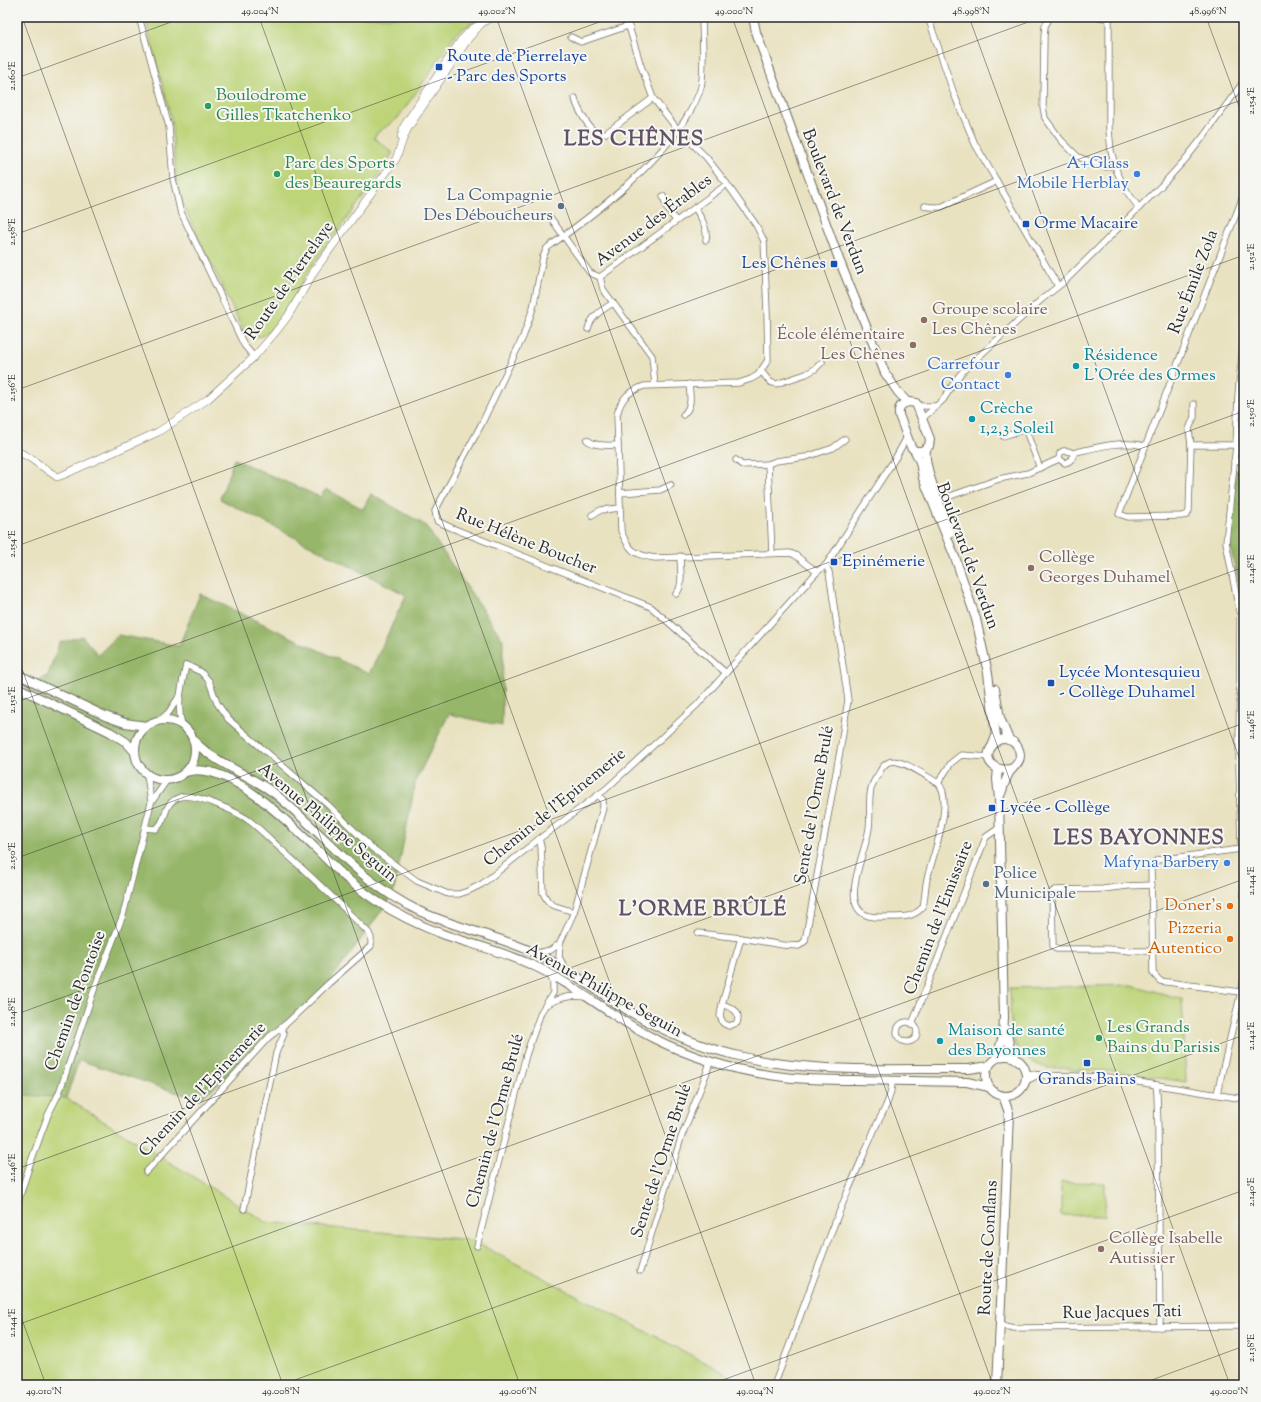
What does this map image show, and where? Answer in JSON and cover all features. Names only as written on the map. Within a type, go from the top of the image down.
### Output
[{"type":"main road","name":"Boulevard de Verdun","points":[[753,17],[761,46],[840,262],[885,373],[898,392],[903,405],[899,415],[907,437],[920,462],[923,478],[936,501],[966,574],[981,618],[990,654],[999,713],[1009,740]]},
{"type":"main road","points":[[903,405],[913,402],[917,406]]},
{"type":"main road","name":"Boulevard de Verdun","points":[[917,406],[930,439],[926,450],[925,460],[936,501],[981,636],[988,673],[996,736],[993,744]]},
{"type":"main road","points":[[914,450],[921,452],[926,450]]},
{"type":"main road","points":[[17,674],[105,716],[125,723],[146,726]]},
{"type":"main road","points":[[17,687],[110,732],[126,742],[135,752]]},
{"type":"main road","points":[[160,720],[174,721],[182,725],[189,732],[194,741],[195,752],[190,768],[177,778],[167,780],[156,779],[147,774],[138,764],[135,752],[136,740],[146,726],[160,720]]},
{"type":"main road","points":[[999,798],[1006,780],[1019,760],[1020,755],[1017,745],[1009,740],[1001,740],[993,744],[990,748],[990,762],[998,769],[1008,770],[1013,768]]},
{"type":"main road","name":"Avenue Philippe Seguin","points":[[194,741],[210,755],[246,774],[274,794],[297,813],[351,865],[387,893],[434,918],[536,953],[566,970],[627,1010],[661,1029],[704,1046],[738,1056],[777,1064],[809,1067],[969,1069],[989,1066]]},
{"type":"main road","name":"Avenue Philippe Seguin","points":[[186,772],[197,769],[217,774],[235,782],[258,797],[278,812],[354,884],[398,914],[422,926],[532,965],[549,974],[630,1026],[655,1040],[680,1050],[710,1061],[758,1073],[785,1077],[825,1080],[967,1082],[989,1087]]},
{"type":"main road","points":[[997,1058],[1003,1035],[1004,1017],[999,798],[997,779],[998,769]]},
{"type":"main road","points":[[1004,1017],[1010,1048],[1016,1059],[1024,1067],[1026,1077],[1021,1090],[1017,1093],[1003,1096],[995,1093],[989,1087],[986,1076],[989,1066],[997,1058],[1003,1056],[1010,1056],[1016,1059]]},
{"type":"main road","name":"Route de Conflans","points":[[1008,1113],[1017,1093]]},
{"type":"main road","name":"Route de Conflans","points":[[996,1385],[1000,1325],[1008,1113],[1003,1096]]},
{"type":"street","points":[[139,17],[169,128],[173,179],[180,210],[244,345],[254,357]]},
{"type":"street","name":"Route de Pierrelaye","points":[[17,451],[30,458],[57,477],[63,475],[164,428],[208,399],[254,357],[288,316],[315,270],[396,159],[400,150],[401,131],[461,40],[465,35],[492,17]]},
{"type":"street","points":[[626,17],[641,66],[653,98],[678,130],[706,157],[727,184],[756,225],[764,241],[768,360],[761,372],[751,379],[739,383],[644,386],[633,390],[623,399],[619,406],[617,415],[621,531],[626,544],[632,550],[645,556],[655,558],[790,553],[795,555],[816,572]]},
{"type":"street","points":[[564,236],[614,196],[652,159],[678,130],[691,110],[701,87],[702,17]]},
{"type":"street","points":[[928,17],[954,94],[975,144],[1058,286]]},
{"type":"street","points":[[1050,17],[1045,26],[1044,36],[1043,107],[1045,118],[1062,140],[1078,157],[1106,167],[1114,166]]},
{"type":"street","points":[[1100,17],[1109,18],[1109,130],[1114,166],[1128,193],[1139,208]]},
{"type":"street","points":[[571,37],[581,42],[628,26]]},
{"type":"street","points":[[922,419],[943,400],[964,370],[1058,286],[1139,208],[1184,161],[1244,81]]},
{"type":"street","points":[[575,98],[578,109],[594,132],[601,134],[606,133],[653,98]]},
{"type":"street","points":[[925,206],[941,207],[997,181]]},
{"type":"street","name":"Avenue des Érables","points":[[654,385],[652,356],[603,289],[600,277],[727,184]]},
{"type":"street","name":"Rue Émile Zola","points":[[1191,445],[1189,510],[1187,515],[1128,517],[1119,514],[1144,446],[1244,194]]},
{"type":"street","points":[[664,196],[667,208],[676,221]]},
{"type":"street","points":[[695,208],[704,222],[707,237],[706,240]]},
{"type":"street","points":[[550,217],[590,273],[600,277]]},
{"type":"street","name":"Rue Hélène Boucher","points":[[564,236],[547,248],[543,257],[533,308],[523,337],[481,425],[435,511],[435,515],[438,520],[452,528],[651,607],[726,673]]},
{"type":"street","points":[[588,329],[592,320],[597,314],[613,303]]},
{"type":"street","points":[[1244,334],[1238,395],[1236,445],[1226,542],[1240,616],[1239,767],[1244,896]]},
{"type":"street","points":[[761,372],[770,382],[776,384],[806,374],[815,369],[822,362]]},
{"type":"street","points":[[683,414],[688,410],[690,404],[689,384]]},
{"type":"street","points":[[1194,404],[1194,417],[1189,429],[1191,445],[1236,445]]},
{"type":"street","points":[[917,406],[935,406]]},
{"type":"street","points":[[1003,436],[1023,430],[1026,431],[1040,468]]},
{"type":"street","name":"Chemin de l'Epinemerie","points":[[180,694],[186,665],[201,672],[209,681],[217,703],[228,719],[327,804],[372,848],[417,881],[448,894],[460,894],[482,884],[539,838],[598,795],[697,705],[816,572],[826,565],[896,457],[907,437]]},
{"type":"street","points":[[736,460],[742,465],[768,464],[776,461],[806,457],[833,448],[845,438]]},
{"type":"street","points":[[587,440],[592,444],[598,445],[618,445]]},
{"type":"street","points":[[1059,459],[1060,453],[1063,451],[1074,453],[1106,445],[1144,446]]},
{"type":"street","name":"Chemin de l'Epinemerie","points":[[896,457],[907,448],[914,450]]},
{"type":"street","points":[[1059,459],[1068,463],[1072,459],[1074,453]]},
{"type":"street","points":[[936,501],[999,479],[1028,473],[1059,459]]},
{"type":"street","points":[[1234,461],[1244,462]]},
{"type":"street","points":[[768,464],[772,553]]},
{"type":"street","points":[[620,493],[660,490],[671,485]]},
{"type":"street","points":[[592,514],[601,510],[621,508]]},
{"type":"street","points":[[676,594],[679,591],[680,586],[680,556]]},
{"type":"street","name":"Sente de l'Orme Brulé","points":[[698,933],[783,945],[799,946],[805,941],[848,700],[829,572],[826,565]]},
{"type":"street","points":[[160,720],[175,705],[180,694]]},
{"type":"street","points":[[180,694],[179,712],[182,725]]},
{"type":"street","points":[[938,783],[951,763],[961,755],[989,757]]},
{"type":"street","points":[[897,761],[938,783],[943,789],[943,815],[941,829],[928,878],[923,907],[913,916],[867,916],[862,913],[855,904],[854,892],[856,878],[870,828],[871,790],[879,773],[886,764],[897,761]]},
{"type":"street","name":"Chemin de Pontoise","points":[[147,774],[151,803]]},
{"type":"street","name":"Chemin de Pontoise","points":[[17,1205],[30,1164],[48,1115],[59,1093],[96,984],[122,915],[151,803],[167,780]]},
{"type":"street","points":[[566,970],[559,957],[560,943],[574,912],[603,808],[603,800],[598,795]]},
{"type":"street","name":"Chemin de l'Epinemerie","points":[[145,828],[156,829],[162,825],[166,809],[171,801],[182,796],[198,798],[233,811],[250,821],[262,831],[369,933],[371,938],[370,946],[281,1028],[269,1037],[146,1172]]},
{"type":"street","name":"Chemin de l'Emissaire","points":[[912,1024],[986,837],[999,828]]},
{"type":"street","points":[[539,838],[541,846],[543,893],[552,905],[574,912]]},
{"type":"street","points":[[1240,992],[1160,981],[1154,973],[1152,951],[1151,867],[1157,860],[1241,849]]},
{"type":"street","points":[[1152,885],[1103,889],[1055,890],[1052,892],[1053,946],[1056,948],[1152,951]]},
{"type":"street","points":[[722,1004],[741,938]]},
{"type":"street","points":[[536,953],[551,950],[560,943]]},
{"type":"street","name":"Chemin de l'Orme Brulé","points":[[477,1246],[526,1055],[541,1012],[547,1004],[554,989],[553,982],[549,974]]},
{"type":"street","points":[[1217,1094],[1244,979]]},
{"type":"street","points":[[547,1004],[563,997],[585,997]]},
{"type":"street","name":"Chemin de l'Epinemerie","points":[[244,1209],[276,1053],[284,1034],[281,1028]]},
{"type":"street","name":"Sente de l'Orme Brulé","points":[[640,1271],[681,1138],[710,1061]]},
{"type":"street","points":[[1026,1077],[1039,1075],[1107,1077],[1244,1099]]},
{"type":"street","points":[[774,1385],[795,1333],[821,1255],[887,1102],[892,1089],[892,1081]]},
{"type":"street","points":[[1156,1085],[1158,1129],[1160,1327]]},
{"type":"street","name":"Rue Jacques Tati","points":[[1000,1325],[1014,1328],[1244,1326]]},
{"type":"green space","name":"Parc des Sports des Beauregards","points":[[145,17],[482,17],[456,33],[397,119],[377,133],[374,138],[392,152],[392,154],[371,186],[309,270],[284,314],[272,329],[259,337],[249,335],[244,332],[182,203],[177,188],[171,118]]},
{"type":"green space","points":[[234,459],[320,497],[326,489],[363,509],[371,494],[425,525],[503,640],[502,726],[449,714],[416,780],[393,895],[318,998],[199,1100],[79,1060],[66,1098],[17,1094],[17,696],[48,675],[59,643],[82,636],[98,655],[118,635],[179,646],[200,594],[369,674],[406,595],[220,499]]},
{"type":"green space","points":[[1236,470],[1244,470],[1244,603],[1229,543]]},
{"type":"green space","name":"Les Grands Bains du Parisis","points":[[1132,985],[1182,999],[1186,1082],[1112,1071],[1048,1068],[1036,1064],[1023,1055],[1015,1044],[1011,1031],[1010,988]]},
{"type":"green space","points":[[17,1094],[66,1098],[266,1222],[471,1240],[748,1385],[17,1385]]},
{"type":"green space","points":[[1061,1182],[1105,1183],[1105,1216],[1061,1215]]},
{"type":"place","name":"Route de Pierrelaye - Parc des Sports","points":[[439,67]]},
{"type":"place","name":"Boulodrome Gilles Tkatchenko","points":[[208,106]]},
{"type":"place","name":"Parc des Sports des Beauregards","points":[[277,174]]},
{"type":"place","name":"A+Glass Mobile Herblay","points":[[1137,174]]},
{"type":"place","name":"La Compagnie Des Déboucheurs","points":[[561,206]]},
{"type":"place","name":"Orme Macaire","points":[[1026,224]]},
{"type":"place","name":"Les Chênes","points":[[834,264]]},
{"type":"place","name":"Groupe scolaire Les Chênes","points":[[924,320]]},
{"type":"place","name":"École élémentaire Les Chênes","points":[[913,345]]},
{"type":"place","name":"Résidence L'Orée des Ormes","points":[[1076,366]]},
{"type":"place","name":"Carrefour Contact","points":[[1008,375]]},
{"type":"place","name":"Crèche 1,2,3 Soleil","points":[[972,419]]},
{"type":"place","name":"Epinémerie","points":[[834,562]]},
{"type":"place","name":"Collège Georges Duhamel","points":[[1031,568]]},
{"type":"place","name":"Lycée Montesquieu - Collège Duhamel","points":[[1051,683]]},
{"type":"place","name":"Lycée - Collège","points":[[992,808]]},
{"type":"place","name":"Mafyna Barbery","points":[[1227,863]]},
{"type":"place","name":"Police Municipale","points":[[986,884]]},
{"type":"place","name":"Doner's","points":[[1230,906]]},
{"type":"place","name":"Pizzeria Autentico","points":[[1230,939]]},
{"type":"place","name":"Les Grands Bains du Parisis","points":[[1099,1038]]},
{"type":"place","name":"Maison de santé des Bayonnes","points":[[940,1041]]},
{"type":"place","name":"Grands Bains","points":[[1087,1063]]},
{"type":"place","name":"Collège Isabelle Autissier","points":[[1101,1249]]},
{"type":"district","name":"LES CHÊNES","points":[[634,140]]},
{"type":"district","name":"LES BAYONNES","points":[[1139,839]]},
{"type":"district","name":"L'ORME BRÛLÉ","points":[[703,910]]}]
